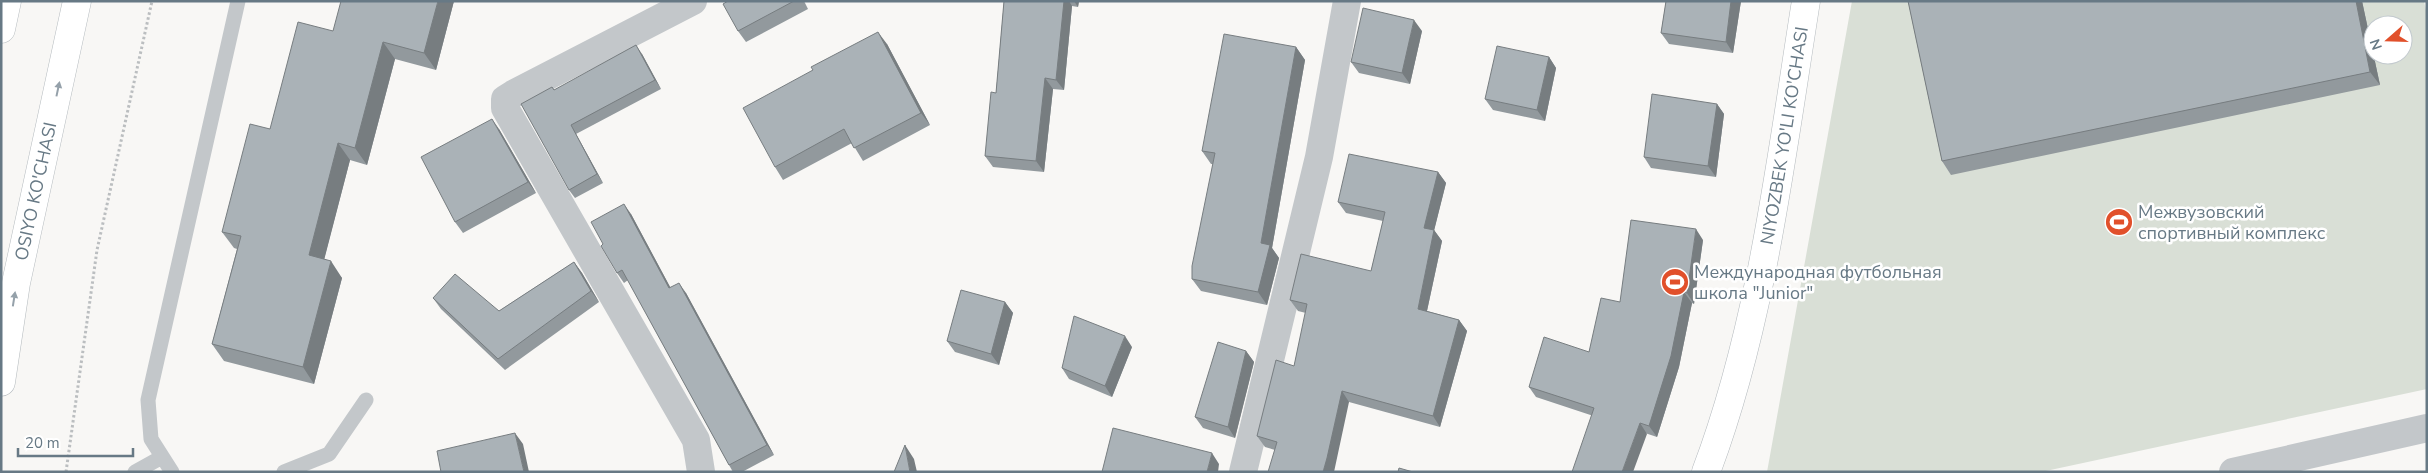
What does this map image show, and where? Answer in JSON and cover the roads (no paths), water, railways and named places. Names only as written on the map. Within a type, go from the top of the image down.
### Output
[{"type":"street","points":[[1,30],[7,1]]},
{"type":"street","name":"OSIYO KO'CHASI","points":[[1,382],[16,283],[77,1]]},
{"type":"street","points":[[693,1],[513,94],[505,99],[504,108],[696,440],[701,472]]},
{"type":"street","points":[[1243,472],[1319,157],[1347,1]]},
{"type":"street","name":"NIYOZBEK YO'LI KO'CHASI","points":[[1706,472],[1734,385],[1753,308],[1777,179],[1806,1]]},
{"type":"street","points":[[2233,472],[2427,428]]},
{"type":"lane","points":[[172,472],[151,439],[148,400],[238,1]]},
{"type":"lane","points":[[284,472],[329,454],[366,400]]},
{"type":"lane","points":[[135,472],[162,456]]},
{"type":"place","name":"Межвузовский спортивный комплекс","points":[[2119,222]]},
{"type":"place","name":"Международная футбольная школа \"Junior\"","points":[[1675,282]]}]
